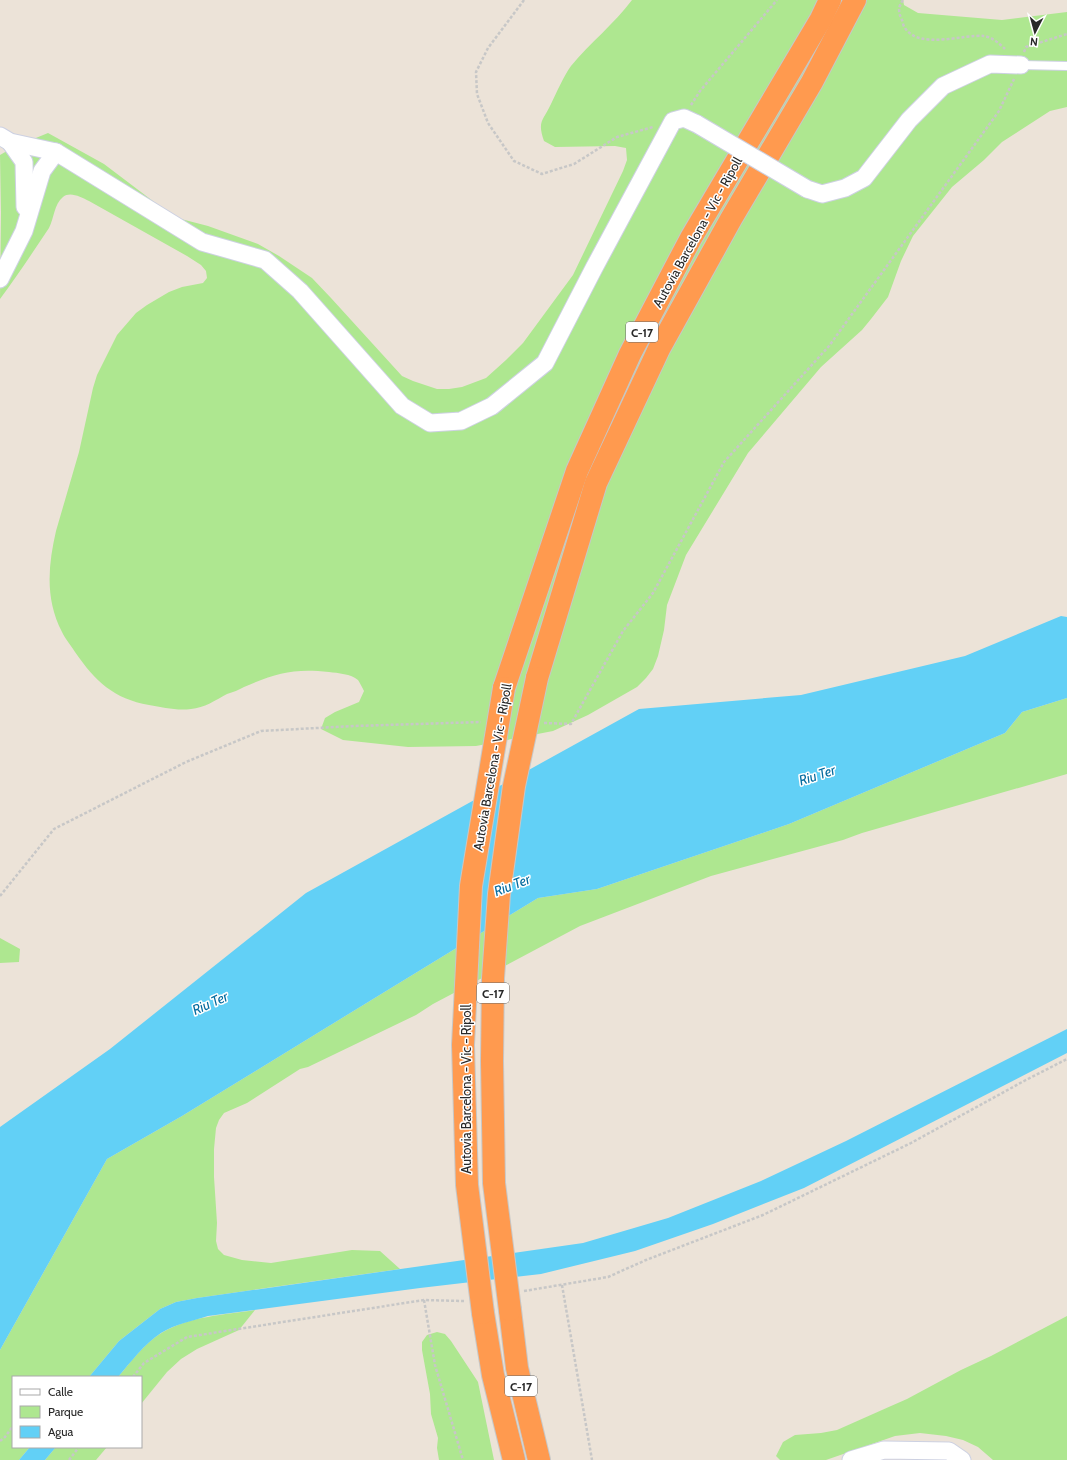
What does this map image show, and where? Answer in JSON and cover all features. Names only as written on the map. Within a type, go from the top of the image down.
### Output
[{"type":"highway","name":"Autovia Barcelona - Vic - Ripoll","points":[[514,1460],[476,1306],[467,1185],[463,1045],[471,886],[504,688],[577,471],[630,354],[691,238],[821,19],[830,0]]},
{"type":"highway","name":"Autovia Barcelona - Vic - Ripoll","points":[[539,1460],[517,1368],[514,1301],[494,1183],[492,1061],[493,978],[499,894],[514,786],[537,678],[596,483],[660,349],[731,219],[812,82],[856,0]]},
{"type":"street","points":[[5,139],[56,152],[202,242],[265,260],[300,291],[402,406],[430,423],[461,421],[492,406],[545,363],[594,268],[685,121],[808,189],[822,194],[845,188],[864,178],[909,120],[943,86],[990,64],[1021,65]]},
{"type":"street","points":[[5,139],[24,162],[24,231]]},
{"type":"street","points":[[0,279],[24,231],[42,172],[56,152]]},
{"type":"street","points":[[851,1460],[884,1450],[949,1451],[962,1460]]},
{"type":"lane","points":[[1021,65],[1067,66]]},
{"type":"path","points":[[524,0],[488,48],[476,72],[477,94],[488,123],[514,161],[542,174],[574,164],[617,137],[685,121],[700,91],[777,0]]},
{"type":"path","points":[[903,0],[900,5],[899,13],[905,29],[916,38],[951,39],[985,36],[999,44],[1021,65],[1026,47],[1067,34]]},
{"type":"path","points":[[514,1301],[562,1285],[608,1277],[646,1260],[763,1215],[911,1143],[1067,1059]]},
{"type":"path","points":[[562,1285],[592,1460]]},
{"type":"path","points":[[134,1376],[144,1363],[187,1337],[424,1300],[462,1301],[476,1306]]},
{"type":"path","points":[[424,1300],[435,1365],[463,1460]]},
{"type":"path","points":[[0,1441],[12,1427]]},
{"type":"path","points":[[69,1460],[78,1448]]},
{"type":"green space","points":[[632,0],[903,0],[904,5],[918,13],[1002,20],[1067,12],[1067,107],[1050,111],[1002,142],[984,160],[952,187],[913,236],[901,261],[888,297],[862,330],[821,367],[748,453],[686,555],[667,605],[664,630],[658,656],[653,669],[637,687],[588,715],[553,731],[476,746],[408,747],[343,740],[321,729],[325,718],[359,702],[364,691],[358,680],[352,676],[344,674],[317,671],[295,671],[285,673],[255,682],[205,705],[180,710],[137,702],[125,698],[106,687],[82,662],[62,632],[57,620],[53,607],[50,582],[51,557],[56,531],[79,452],[97,375],[117,335],[136,313],[147,305],[169,292],[182,287],[203,283],[207,278],[206,271],[201,265],[187,256],[89,201],[76,195],[66,195],[60,200],[49,228],[0,299],[0,155],[14,147],[48,133],[104,164],[170,214],[258,244],[312,278],[402,376],[437,389],[462,387],[486,378],[523,343],[573,275],[623,171],[627,160],[626,148],[615,146],[555,147],[544,141],[541,125],[543,118],[571,66],[618,17]]},
{"type":"green space","points":[[1067,698],[1067,774],[862,833],[843,840],[711,876],[580,926],[433,1004],[416,1015],[308,1067],[300,1069],[247,1103],[224,1113],[216,1128],[214,1177],[217,1223],[216,1241],[218,1249],[224,1255],[242,1260],[271,1263],[352,1250],[380,1251],[400,1269],[176,1302],[160,1309],[119,1341],[90,1376],[12,1376],[12,1448],[29,1448],[19,1460],[0,1460],[0,1350],[107,1159],[182,1116],[538,898],[597,889],[789,824],[1005,733],[1022,712]]},
{"type":"green space","points":[[0,938],[20,949],[19,962],[0,963]]},
{"type":"green space","points":[[255,1310],[239,1330],[197,1349],[181,1359],[167,1372],[142,1403],[142,1376],[119,1376],[156,1336],[174,1327],[196,1319]]},
{"type":"green space","points":[[1067,1316],[1067,1460],[993,1460],[978,1447],[963,1440],[946,1436],[920,1433],[895,1436],[826,1460],[780,1460],[776,1456],[783,1442],[795,1435],[837,1430],[907,1399]]},
{"type":"green space","points":[[437,1332],[445,1334],[451,1341],[478,1382],[494,1460],[439,1460],[437,1448],[438,1438],[431,1414],[430,1394],[422,1350],[422,1342],[427,1335]]},
{"type":"green space","points":[[55,1448],[106,1448],[96,1460],[45,1460]]},
{"type":"water","name":"Riu Ter","points":[[1061,616],[1067,617],[1067,698],[1022,712],[1005,733],[789,824],[597,889],[538,898],[182,1116],[107,1159],[0,1350],[0,1127],[110,1049],[306,893],[639,709],[801,695],[965,656]]},
{"type":"water","points":[[1067,1029],[1067,1053],[804,1188],[713,1224],[635,1251],[541,1274],[420,1288],[208,1316],[178,1325],[155,1337],[143,1348],[119,1376],[90,1376],[119,1341],[160,1309],[176,1302],[583,1243],[668,1218],[761,1181],[846,1141]]},
{"type":"water","points":[[29,1448],[55,1448],[45,1460],[19,1460]]}]
